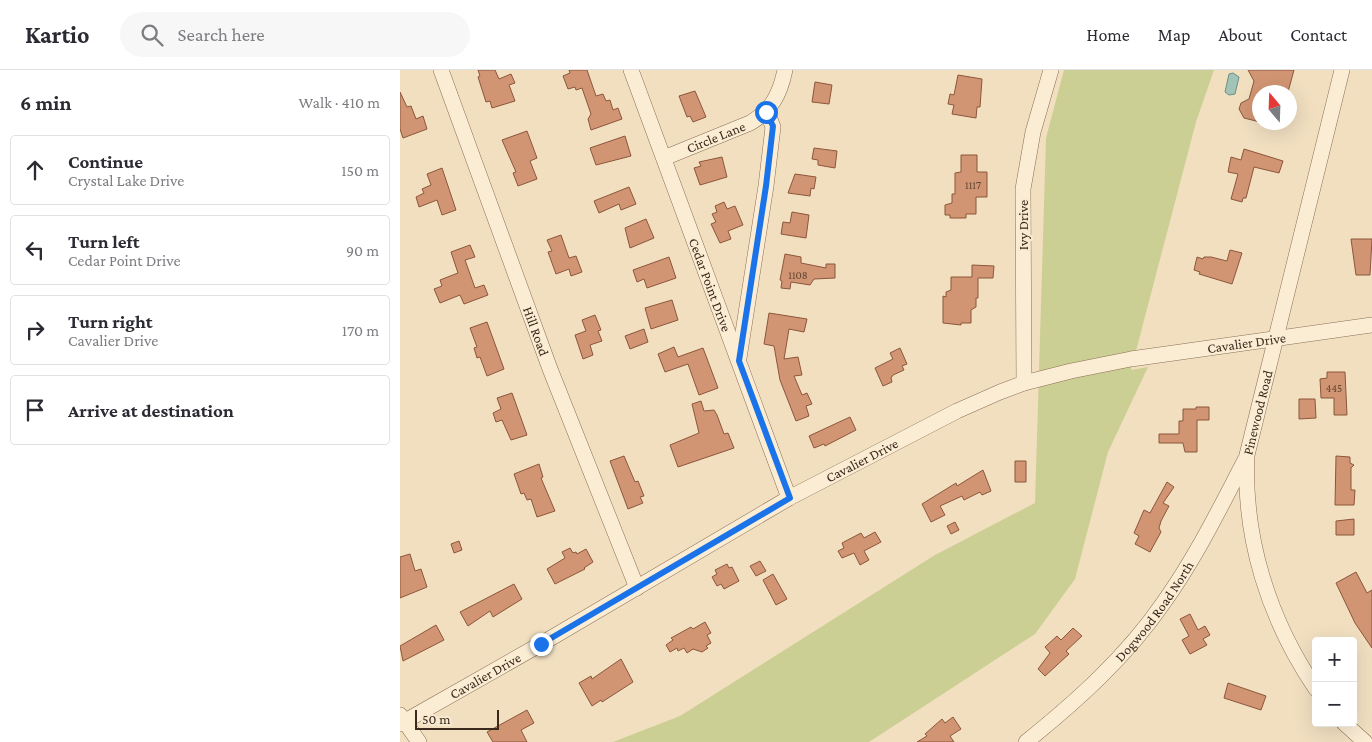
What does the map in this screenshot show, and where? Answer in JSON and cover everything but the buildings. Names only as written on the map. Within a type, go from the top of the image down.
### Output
[{"type":"street","name":"Hill Road","points":[[441,70],[550,370],[637,588]]},
{"type":"street","name":"Cedar Point Drive","points":[[631,70],[790,498]]},
{"type":"street","points":[[739,361],[766,186],[773,126],[766,112],[778,95],[785,70]]},
{"type":"street","name":"Ivy Drive","points":[[1024,383],[1023,189],[1033,132],[1051,70]]},
{"type":"street","name":"Pinewood Road","points":[[1312,682],[1283,633],[1268,598],[1251,528],[1246,485],[1247,455],[1342,70]]},
{"type":"street","name":"Circle Lane","points":[[664,158],[750,123],[766,112]]},
{"type":"street","name":"Cavalier Drive","points":[[402,720],[637,588],[790,498],[957,411],[1024,383],[1131,359],[1372,325]]},
{"type":"street","name":"Dogwood Road North","points":[[1026,742],[1103,674],[1164,603],[1204,538],[1247,455]]},
{"type":"street","points":[[402,720],[419,742]]},
{"type":"street","points":[[1348,727],[1365,742]]},
{"type":"green space","points":[[1064,70],[1214,70],[1196,122],[1131,370],[1148,367],[1108,452],[1075,579],[1035,634],[869,742],[613,742],[680,716],[935,555],[1035,503],[1046,138]]},
{"type":"shaded area","points":[[1233,73],[1239,77],[1235,94],[1229,95],[1225,92],[1229,74]]},
{"type":"route","points":[[541,644],[790,498],[739,361],[766,186],[773,126],[772,119],[766,112]]}]
